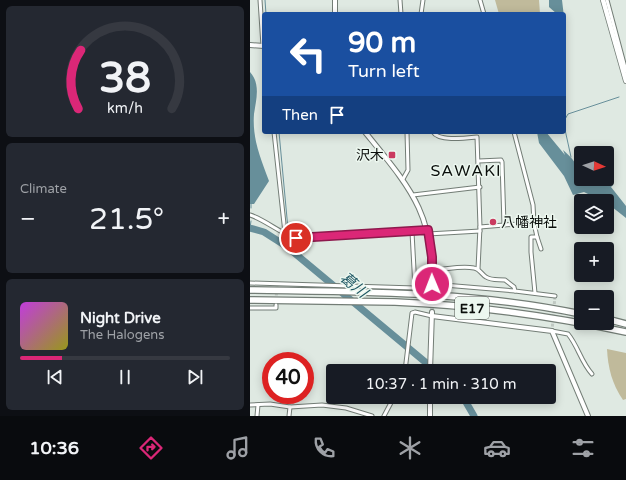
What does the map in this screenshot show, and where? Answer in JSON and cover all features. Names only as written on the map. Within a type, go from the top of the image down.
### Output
[{"type":"highway","name":"E17","points":[[250,290],[408,293],[453,297],[574,312]]},
{"type":"highway","name":"E17","points":[[250,300],[396,302],[493,310],[578,322],[626,332]]},
{"type":"highway","points":[[614,321],[626,324]]},
{"type":"main road","points":[[604,0],[626,81]]},
{"type":"street","points":[[260,0],[262,23]]},
{"type":"street","points":[[335,0],[335,12]]},
{"type":"street","points":[[400,0],[401,12]]},
{"type":"street","points":[[421,12],[422,0]]},
{"type":"street","points":[[480,0],[483,12]]},
{"type":"street","points":[[607,0],[626,71]]},
{"type":"street","points":[[250,45],[262,46]]},
{"type":"street","points":[[274,134],[285,233]]},
{"type":"street","points":[[367,134],[403,179],[413,194],[428,232],[432,270],[432,288]]},
{"type":"street","points":[[403,179],[408,170],[406,134]]},
{"type":"street","points":[[435,134],[438,137],[456,139],[478,137],[480,187],[478,269]]},
{"type":"street","points":[[515,134],[533,205],[534,223],[541,249]]},
{"type":"street","points":[[479,161],[501,160],[502,162],[504,225]]},
{"type":"street","points":[[413,194],[480,187]]},
{"type":"street","points":[[250,215],[267,221],[285,233],[296,238],[480,229],[504,225],[534,223]]},
{"type":"street","points":[[412,232],[415,288]]},
{"type":"street","points":[[536,293],[531,252],[531,237],[537,237]]},
{"type":"street","points":[[432,270],[461,267],[478,269],[484,276],[490,279],[505,280],[515,291]]},
{"type":"street","points":[[250,283],[515,291],[555,296]]},
{"type":"street","points":[[250,308],[276,308],[276,305]]},
{"type":"street","points":[[406,364],[412,314],[415,312],[568,334],[573,340],[585,366],[592,374]]},
{"type":"street","points":[[430,364],[432,314]]},
{"type":"street","points":[[552,331],[588,416]]},
{"type":"street","points":[[250,405],[270,404],[290,407],[322,405],[346,408],[372,416]]},
{"type":"street","points":[[384,416],[390,404]]},
{"type":"street","points":[[430,404],[430,416]]},
{"type":"street","points":[[257,416],[258,405]]},
{"type":"street","points":[[288,416],[290,407]]},
{"type":"shaded area","points":[[495,0],[539,0],[540,12],[498,12]]},
{"type":"shaded area","points":[[607,349],[626,353],[626,399],[623,400],[613,382],[608,363]]},
{"type":"water","points":[[549,0],[562,0],[564,12],[555,12],[549,7]]},
{"type":"water","points":[[250,72],[256,82],[257,87],[254,132],[260,157],[269,181],[254,204],[250,204]]},
{"type":"water","points":[[537,134],[548,134],[565,155],[563,150],[574,162],[574,186],[612,186],[611,187],[626,206],[626,218],[614,209],[614,194],[588,194],[584,192],[573,195],[564,176],[539,143]]},
{"type":"waterway","points":[[265,0],[266,12]]},
{"type":"waterway","points":[[566,118],[568,114],[619,97]]},
{"type":"waterway","points":[[279,134],[288,229]]},
{"type":"waterway","points":[[566,134],[571,157]]},
{"type":"waterway","name":"葛川","points":[[250,228],[251,221]]},
{"type":"waterway","name":"葛川","points":[[250,228],[264,232],[286,246],[428,364]]},
{"type":"waterway","name":"葛川","points":[[286,246],[288,242]]},
{"type":"waterway","name":"葛川","points":[[467,404],[474,416]]},
{"type":"tunnel","points":[[276,300],[277,286]]},
{"type":"tunnel","points":[[432,294],[432,312]]},
{"type":"tunnel","points":[[552,331],[555,296]]},
{"type":"place","name":"沢木","points":[[392,155]]},
{"type":"place","name":"八幡神社","points":[[493,222]]},
{"type":"district","name":"SAWAKI","points":[[466,170]]},
{"type":"route","points":[[296,238],[428,230],[432,257],[432,284]]}]
